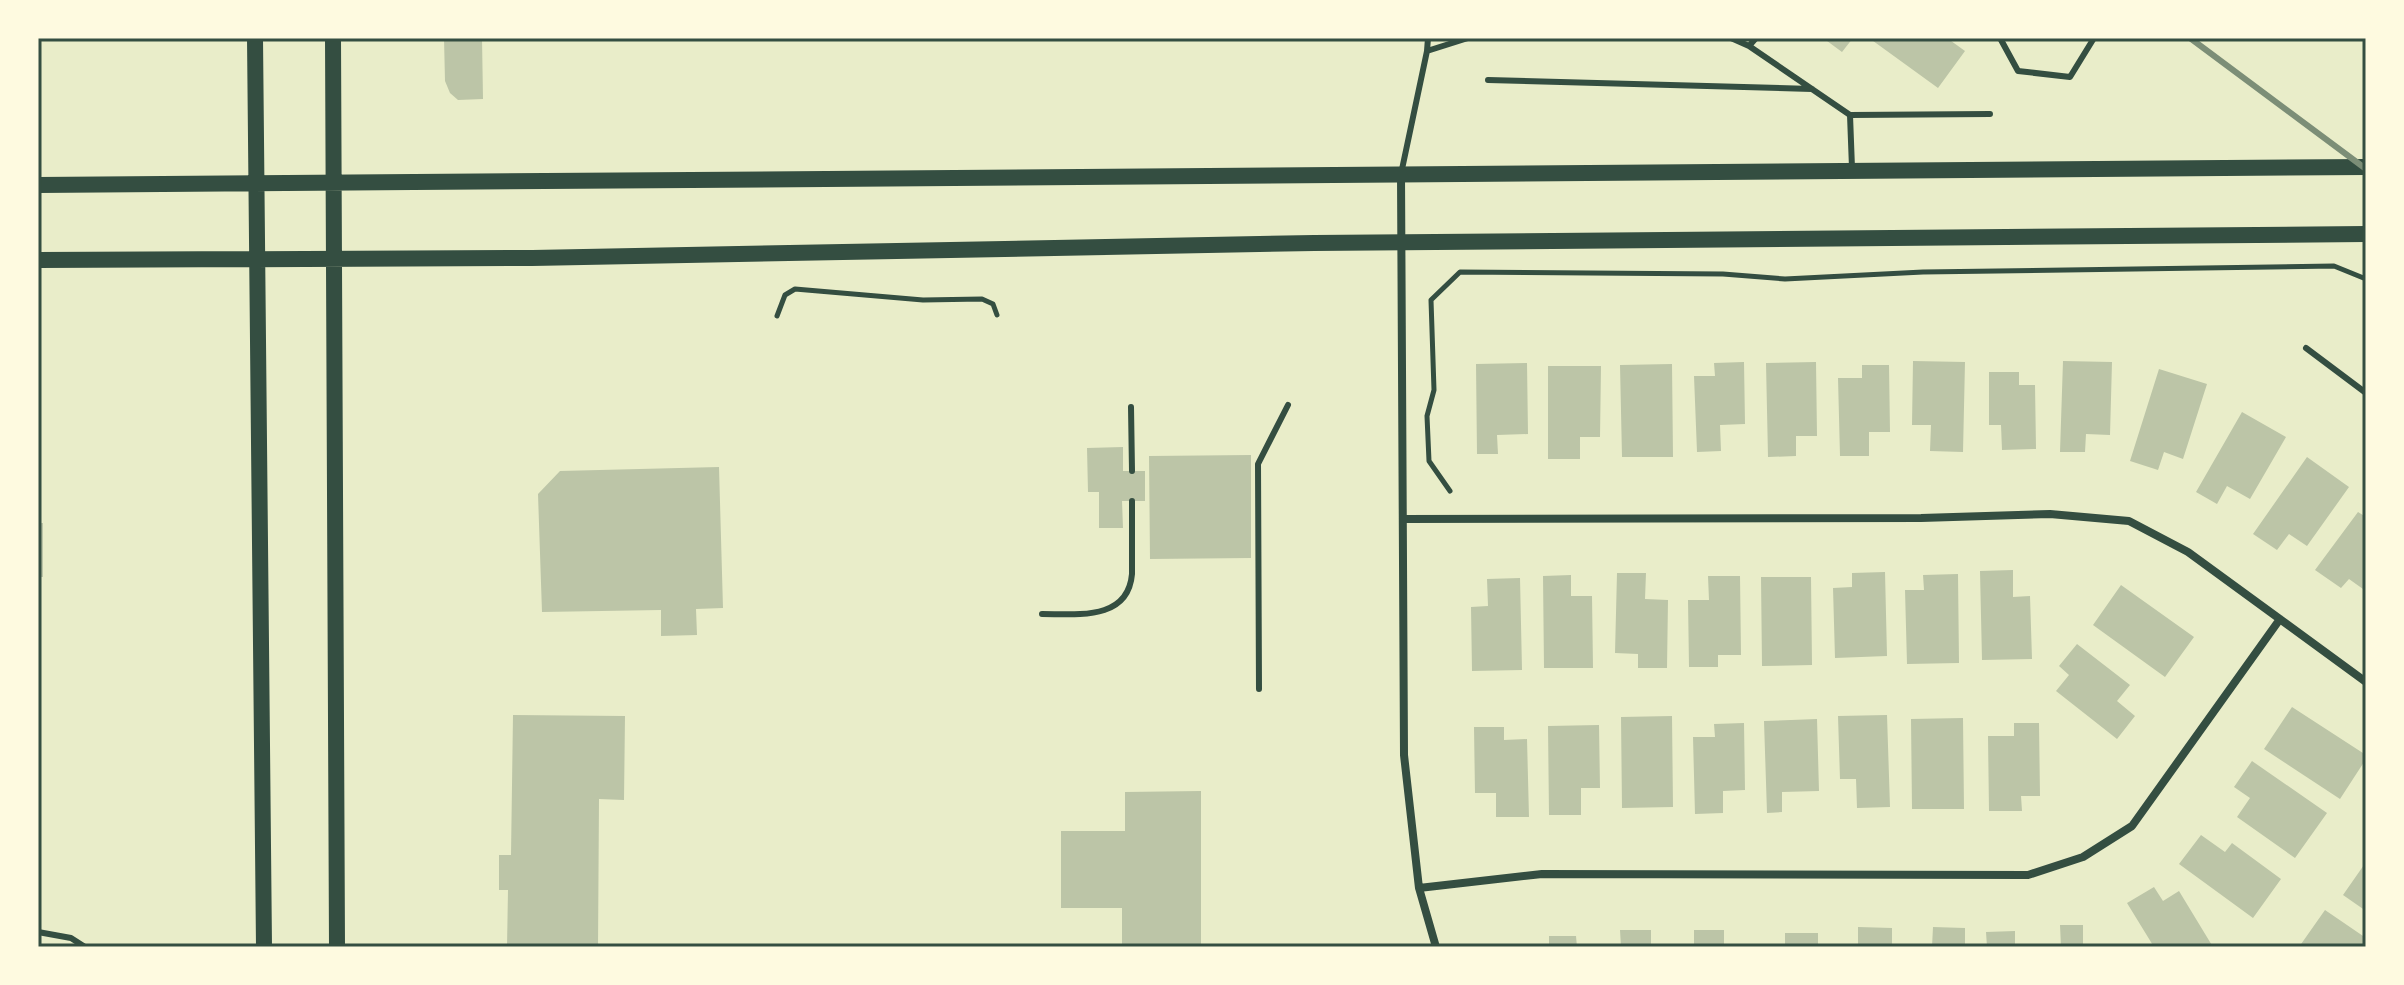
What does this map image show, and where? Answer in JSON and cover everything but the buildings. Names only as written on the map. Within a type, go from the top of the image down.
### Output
[{"type":"main road","points":[[255,38],[264,947]]},
{"type":"main road","points":[[333,38],[337,947]]},
{"type":"main road","points":[[38,185],[2366,167]]},
{"type":"main road","points":[[38,260],[257,260],[1402,243],[2366,234]]},
{"type":"street","points":[[1401,174],[1404,755],[1419,888],[1436,947]]},
{"type":"street","points":[[1403,519],[1921,518],[2050,514],[2129,521],[2188,552],[2366,682]]},
{"type":"street","points":[[1419,888],[1542,874],[2028,875],[2083,857],[2132,826],[2280,619]]},
{"type":"lane","points":[[1401,174],[1428,38]]},
{"type":"lane","points":[[1427,51],[1468,38]]},
{"type":"lane","points":[[1731,38],[1749,46],[1850,115],[1990,114]]},
{"type":"lane","points":[[1749,46],[1756,38]]},
{"type":"lane","points":[[2000,38],[2018,71],[2070,77],[2094,38]]},
{"type":"lane","points":[[1488,80],[1812,89]]},
{"type":"lane","points":[[1850,115],[1852,171]]},
{"type":"lane","points":[[2306,348],[2366,393]]},
{"type":"lane","points":[[1259,689],[1258,464],[1288,405]]},
{"type":"lane","points":[[1131,407],[1132,471]]},
{"type":"lane","points":[[1042,614],[1100,613],[1123,599],[1132,574],[1132,501]]},
{"type":"lane","points":[[38,932],[71,938],[85,947]]},
{"type":"path","points":[[1450,491],[1429,461],[1427,416],[1434,390],[1431,300],[1460,272],[1723,274],[1785,279],[1923,272],[2334,266],[2366,279]]},
{"type":"path","points":[[777,316],[783,294],[795,289],[923,300],[982,299],[993,304],[997,315]]},
{"type":"railway","points":[[2190,38],[2366,169]]}]
